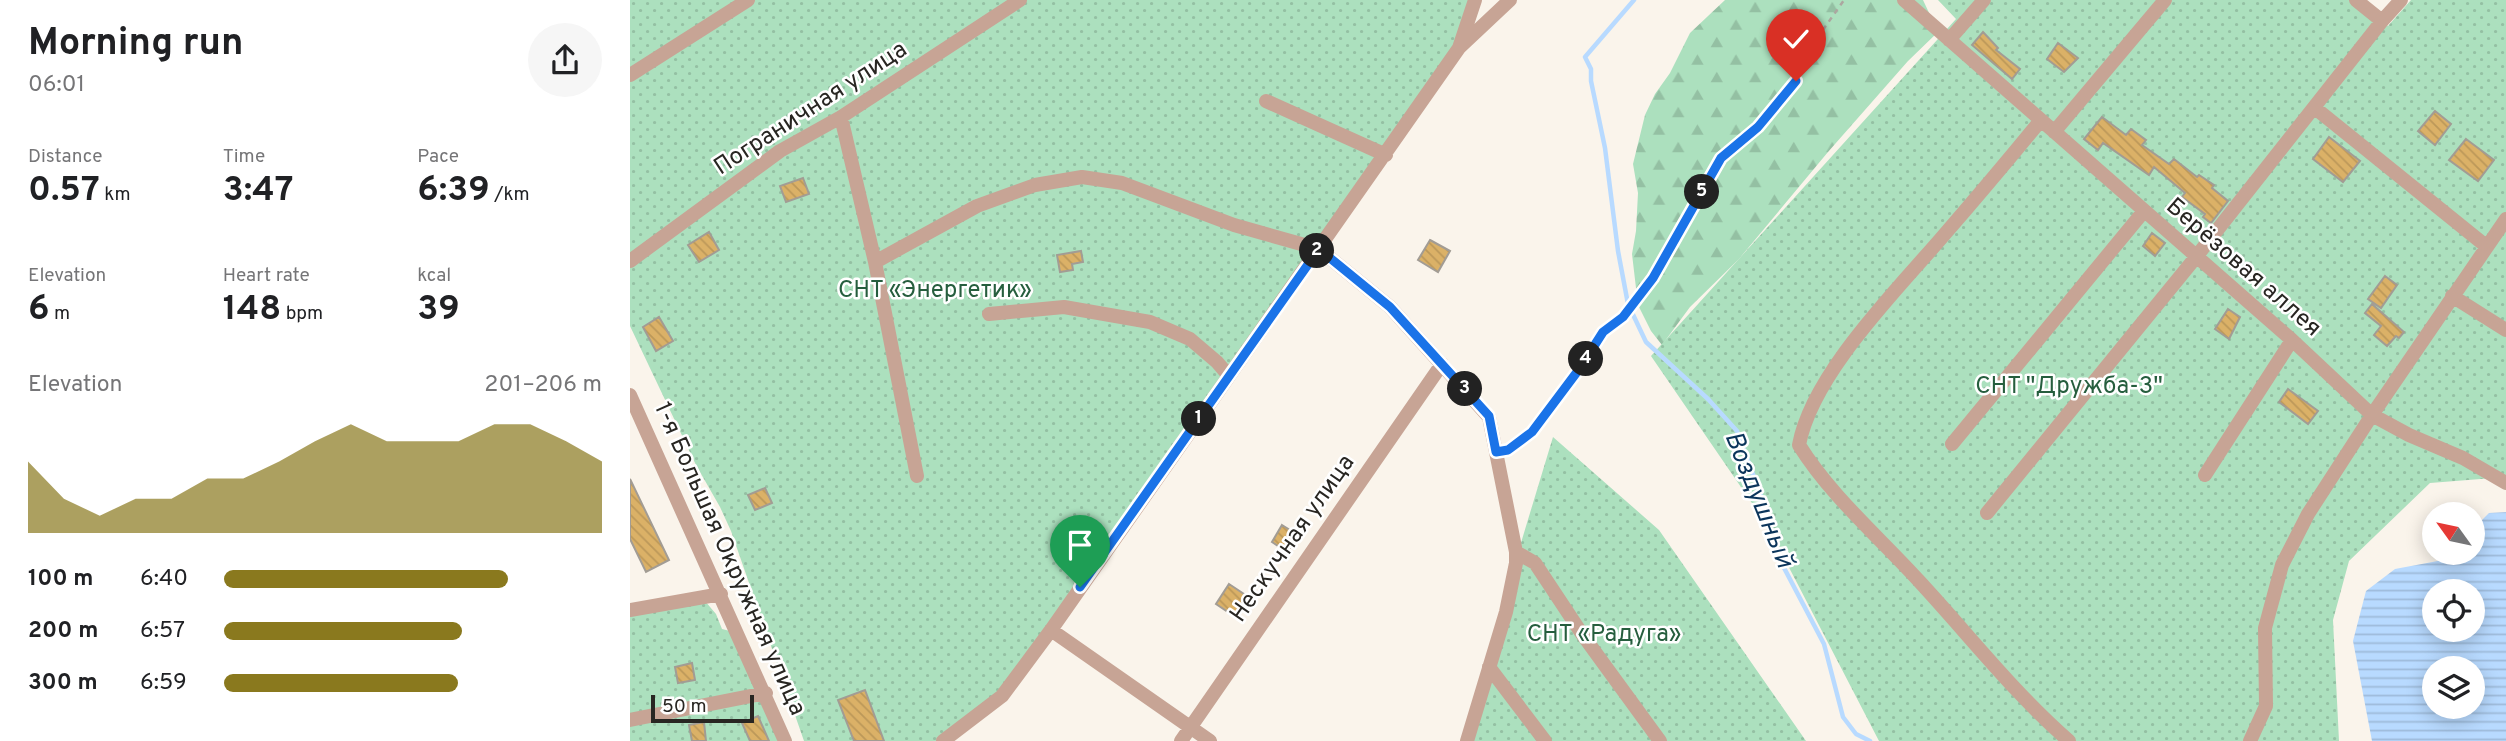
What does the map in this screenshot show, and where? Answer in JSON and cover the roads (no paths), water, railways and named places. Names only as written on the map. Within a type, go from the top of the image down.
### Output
[{"type":"street","points":[[630,75],[748,0]]},
{"type":"street","name":"Пограничная улица","points":[[630,261],[780,151],[841,117],[1020,0]]},
{"type":"street","points":[[1459,48],[1475,0]]},
{"type":"street","points":[[943,741],[994,705],[1051,630],[1459,48],[1510,0]]},
{"type":"street","name":"Берёзовая аллея","points":[[1903,0],[2292,340],[2372,415],[2409,435],[2463,458],[2506,483]]},
{"type":"street","points":[[1949,40],[1984,0]]},
{"type":"street","points":[[2054,132],[2165,0]]},
{"type":"street","points":[[2356,0],[2382,21]]},
{"type":"street","points":[[1987,513],[2401,0]]},
{"type":"street","points":[[1266,101],[1386,155]]},
{"type":"street","points":[[2315,108],[2486,246]]},
{"type":"street","points":[[841,117],[876,262],[917,476]]},
{"type":"street","points":[[2041,120],[1881,307],[1836,365],[1811,406],[1799,446],[1814,470],[1922,584],[1973,643],[2069,741]]},
{"type":"street","points":[[876,262],[977,206],[1035,185],[1082,177],[1122,183],[1234,225],[1319,249],[1390,307],[1489,416],[1517,563],[1506,612],[1466,741]]},
{"type":"street","points":[[1952,444],[2144,211]]},
{"type":"street","points":[[2249,741],[2266,706],[2265,628],[2282,565],[2308,514],[2372,415],[2506,219]]},
{"type":"street","points":[[2452,296],[2506,330]]},
{"type":"street","points":[[989,314],[1063,307],[1150,322],[1190,339],[1229,376]]},
{"type":"street","points":[[2205,475],[2292,340]]},
{"type":"street","name":"Нескучная улица","points":[[1181,741],[1442,364]]},
{"type":"street","name":"1-я Большая Окружная улица","points":[[630,395],[766,693],[785,741]]},
{"type":"street","points":[[1516,552],[1535,563],[1582,634],[1660,741]]},
{"type":"street","points":[[630,610],[720,594]]},
{"type":"street","points":[[1051,630],[1210,741]]},
{"type":"street","points":[[1489,667],[1545,741]]},
{"type":"street","points":[[630,720],[766,693]]},
{"type":"water","points":[[2506,512],[2506,741],[2372,741],[2353,641],[2366,591],[2395,569],[2422,564],[2485,565],[2485,517],[2489,513]]},
{"type":"waterway","name":"Воздушный","points":[[1634,0],[1585,57],[1591,69],[1605,148],[1618,251],[1628,304],[1646,342],[1708,399],[1737,431],[1764,504],[1772,545],[1824,644],[1843,717],[1856,734],[1870,741]]},
{"type":"park label","name":"СНТ «Энергетик»","points":[[935,291]]},
{"type":"park label","name":"СНТ \"Дружба-3\"","points":[[2069,387]]},
{"type":"park label","name":"СНТ «Радуга»","points":[[1604,635]]}]
